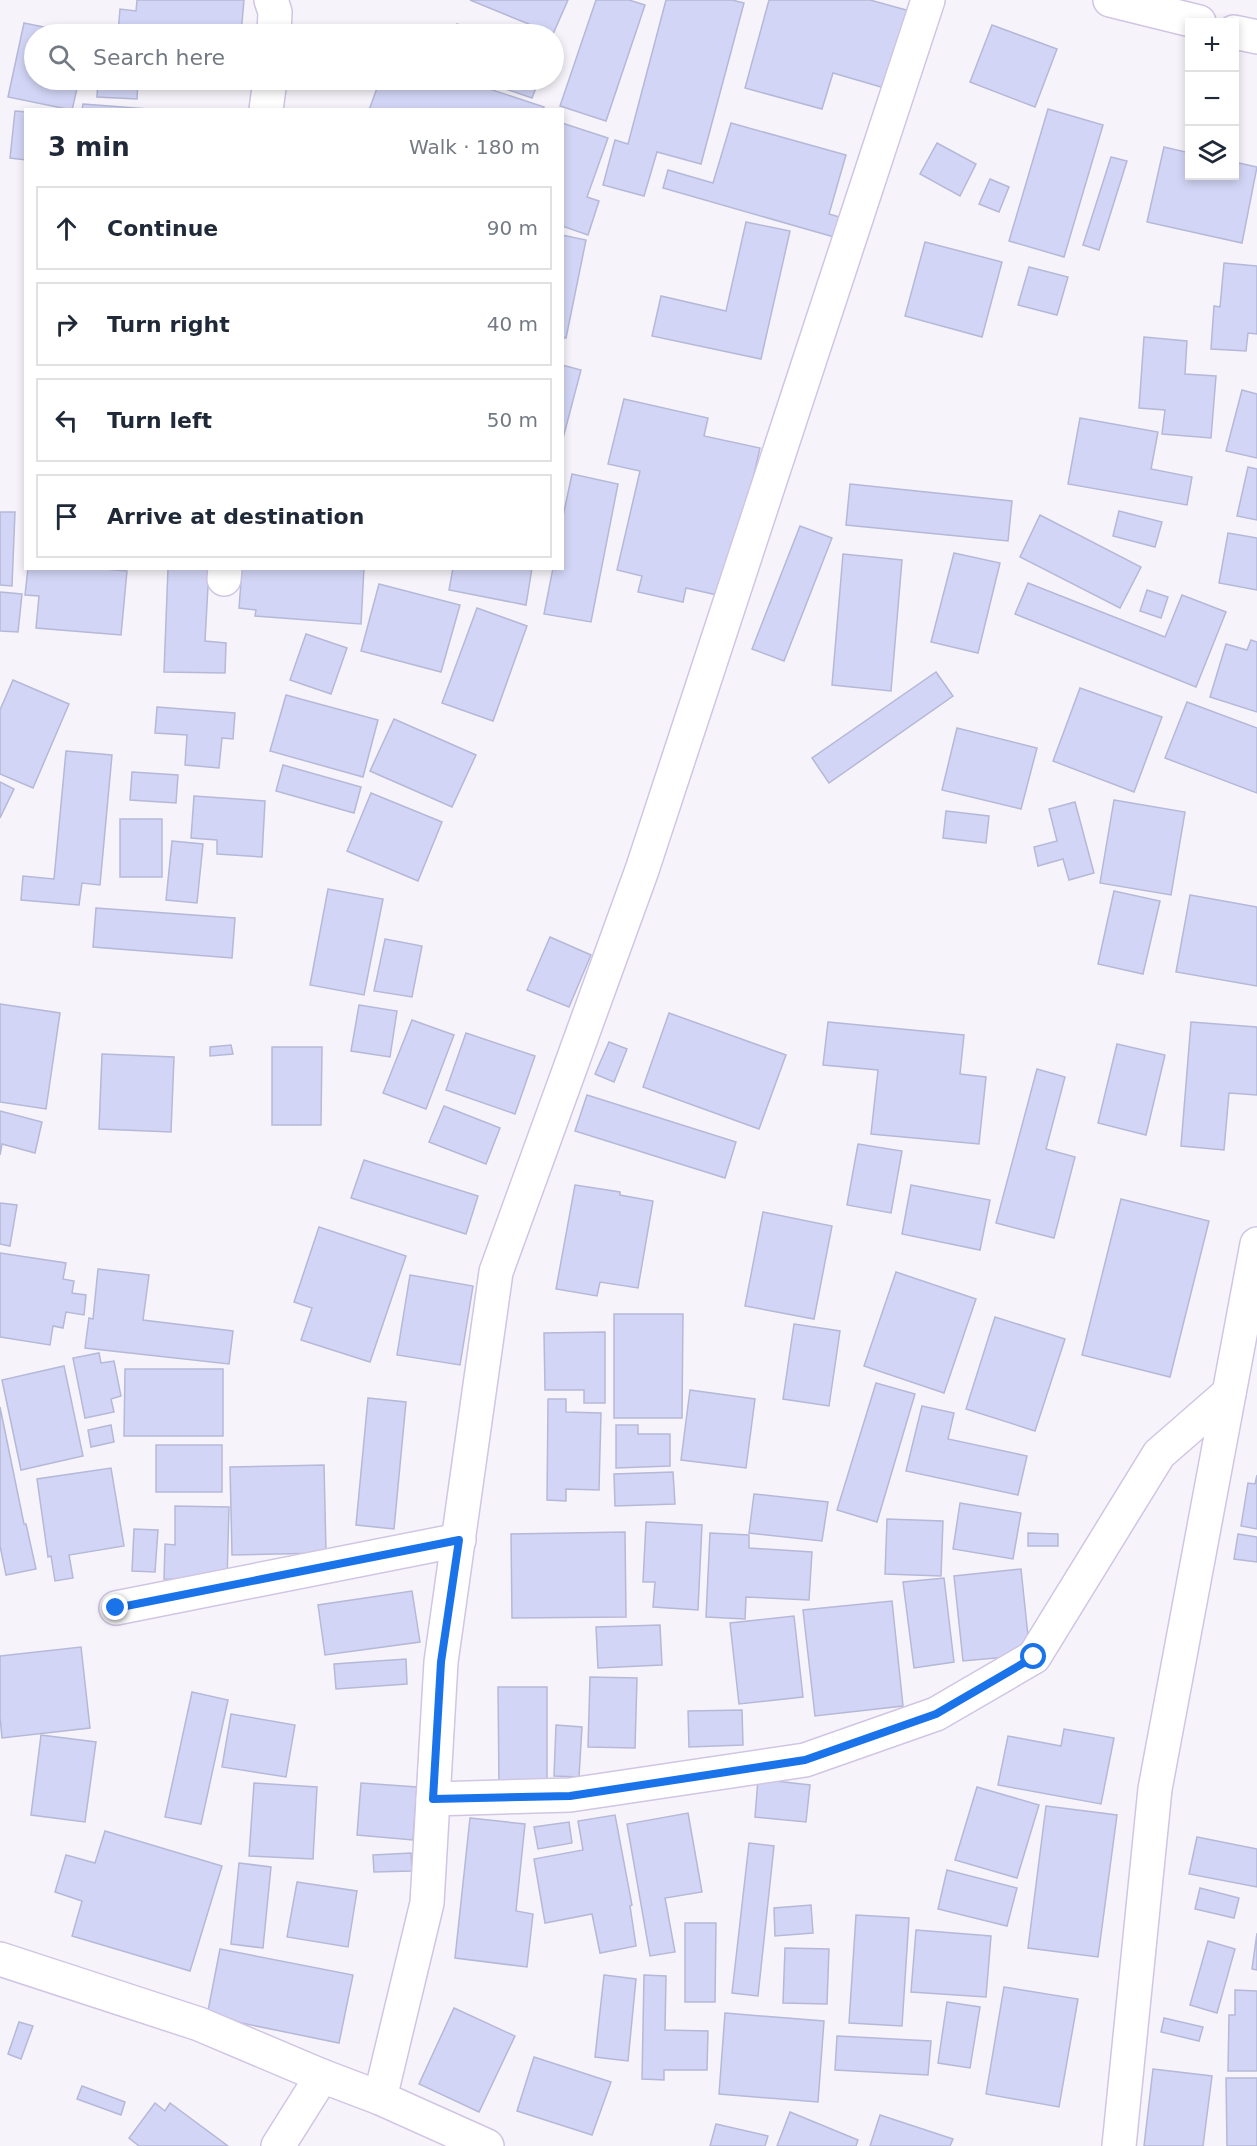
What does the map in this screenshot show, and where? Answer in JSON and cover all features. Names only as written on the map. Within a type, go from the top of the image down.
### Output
[{"type":"street","points":[[271,0],[275,12],[274,24]]},
{"type":"street","points":[[380,2098],[427,1903],[441,1662],[496,1272],[642,870],[928,0]]},
{"type":"street","points":[[1110,0],[1185,19]]},
{"type":"street","points":[[1239,33],[1257,37]]},
{"type":"street","points":[[266,108],[269,90]]},
{"type":"street","points":[[1119,2146],[1155,1789],[1257,1244]]},
{"type":"street","points":[[433,1799],[570,1796],[805,1760],[936,1714],[1034,1657],[1158,1454],[1229,1394]]},
{"type":"street","points":[[116,1608],[459,1540]]},
{"type":"street","points":[[0,1959],[199,2024],[380,2098],[487,2146]]},
{"type":"street","points":[[278,2146],[322,2076]]},
{"type":"building","points":[[137,0],[244,0],[242,24],[119,24],[120,9],[136,11]]},
{"type":"building","points":[[470,0],[568,0],[557,24],[529,24]]},
{"type":"building","points":[[596,0],[629,0],[645,5],[606,121],[560,106]]},
{"type":"building","points":[[666,0],[732,0],[744,3],[701,164],[657,152],[644,196],[603,185],[615,140],[628,144]]},
{"type":"building","points":[[769,0],[870,0],[910,11],[888,89],[833,73],[822,109],[745,88]]},
{"type":"building","points":[[24,23],[29,24],[24,24],[24,90],[77,90],[72,108],[8,97]]},
{"type":"building","points":[[992,25],[1057,49],[1035,107],[970,82]]},
{"type":"building","points":[[97,90],[137,90],[137,99],[97,97]]},
{"type":"building","points":[[376,90],[492,90],[544,107],[544,108],[370,108]]},
{"type":"building","points":[[509,90],[535,90],[532,98]]},
{"type":"building","points":[[83,104],[136,108],[82,108]]},
{"type":"building","points":[[1048,109],[1103,125],[1064,257],[1009,241]]},
{"type":"building","points":[[15,111],[24,112],[24,160],[10,158]]},
{"type":"building","points":[[731,123],[846,155],[829,214],[853,221],[848,241],[663,188],[668,170],[713,183]]},
{"type":"building","points":[[564,124],[608,138],[587,197],[599,201],[588,235],[564,227]]},
{"type":"building","points":[[937,143],[976,164],[960,196],[920,174]]},
{"type":"building","points":[[1164,147],[1185,152],[1185,180],[1239,180],[1239,163],[1257,167],[1242,243],[1147,222]]},
{"type":"building","points":[[1111,157],[1127,161],[1099,250],[1083,245]]},
{"type":"building","points":[[990,179],[1009,187],[999,212],[979,204]]},
{"type":"building","points":[[746,222],[790,231],[761,359],[652,336],[661,296],[726,311]]},
{"type":"building","points":[[564,235],[586,240],[566,338],[564,338]]},
{"type":"building","points":[[925,242],[1002,262],[982,337],[905,316]]},
{"type":"building","points":[[1224,263],[1257,266],[1257,334],[1248,333],[1246,351],[1211,349],[1214,306],[1220,307]]},
{"type":"building","points":[[1029,267],[1068,277],[1057,315],[1018,305]]},
{"type":"building","points":[[1144,337],[1187,341],[1185,374],[1216,376],[1211,438],[1162,434],[1165,410],[1139,408]]},
{"type":"building","points":[[564,366],[581,370],[564,434]]},
{"type":"building","points":[[1242,390],[1257,394],[1257,458],[1226,451]]},
{"type":"building","points":[[624,399],[708,418],[704,436],[760,448],[726,597],[686,588],[683,602],[638,592],[642,576],[617,570],[640,471],[608,464]]},
{"type":"building","points":[[1080,418],[1158,432],[1151,469],[1192,477],[1187,505],[1068,484]]},
{"type":"building","points":[[1248,467],[1257,469],[1257,520],[1237,516]]},
{"type":"building","points":[[572,474],[618,484],[591,622],[544,614],[553,570],[564,570],[564,512]]},
{"type":"building","points":[[850,484],[1012,501],[1008,541],[846,525]]},
{"type":"building","points":[[1119,511],[1162,522],[1155,547],[1113,536]]},
{"type":"building","points":[[0,512],[15,512],[12,586],[0,585]]},
{"type":"building","points":[[1040,515],[1141,567],[1120,608],[1020,557]]},
{"type":"building","points":[[800,526],[832,538],[784,661],[752,649]]},
{"type":"building","points":[[1228,533],[1257,538],[1257,590],[1219,583]]},
{"type":"building","points":[[954,553],[1000,563],[978,653],[931,642]]},
{"type":"building","points":[[843,554],[902,560],[891,691],[832,685]]},
{"type":"building","points":[[28,570],[127,571],[121,635],[36,628],[39,596],[25,595]]},
{"type":"building","points":[[168,570],[209,570],[205,641],[226,643],[225,673],[164,672]]},
{"type":"building","points":[[242,570],[364,570],[361,624],[255,616],[256,610],[239,608]]},
{"type":"building","points":[[453,570],[532,570],[526,605],[449,590]]},
{"type":"building","points":[[1028,583],[1165,637],[1182,595],[1226,612],[1196,687],[1015,614]]},
{"type":"building","points":[[379,584],[460,605],[441,672],[361,651]]},
{"type":"building","points":[[1147,590],[1168,597],[1161,618],[1140,611]]},
{"type":"building","points":[[0,592],[22,594],[18,632],[0,631]]},
{"type":"building","points":[[477,608],[527,626],[493,721],[442,703]]},
{"type":"building","points":[[306,634],[347,648],[331,694],[290,680]]},
{"type":"building","points":[[1251,640],[1257,642],[1257,712],[1210,697],[1226,644],[1247,650]]},
{"type":"building","points":[[936,672],[953,696],[829,783],[812,758]]},
{"type":"building","points":[[13,680],[69,704],[33,788],[0,774],[0,710]]},
{"type":"building","points":[[1080,688],[1162,717],[1134,792],[1053,761]]},
{"type":"building","points":[[286,695],[378,720],[363,777],[270,751]]},
{"type":"building","points":[[1187,702],[1257,728],[1257,793],[1165,758]]},
{"type":"building","points":[[157,707],[235,713],[233,739],[222,738],[219,768],[185,765],[187,735],[155,733]]},
{"type":"building","points":[[394,719],[476,755],[452,807],[370,771]]},
{"type":"building","points":[[957,728],[1037,748],[1021,809],[942,790]]},
{"type":"building","points":[[66,751],[112,755],[100,885],[82,883],[79,905],[21,900],[23,876],[54,879]]},
{"type":"building","points":[[283,765],[361,787],[354,813],[276,791]]},
{"type":"building","points":[[132,772],[178,775],[176,803],[130,800]]},
{"type":"building","points":[[0,782],[14,789],[0,818]]},
{"type":"building","points":[[371,793],[442,822],[418,881],[347,851]]},
{"type":"building","points":[[194,796],[265,801],[262,857],[217,854],[217,840],[191,838]]},
{"type":"building","points":[[1114,800],[1185,812],[1171,895],[1100,883]]},
{"type":"building","points":[[1075,802],[1094,873],[1069,880],[1063,859],[1038,866],[1034,847],[1057,841],[1049,809]]},
{"type":"building","points":[[946,811],[989,816],[986,843],[943,838]]},
{"type":"building","points":[[120,819],[162,819],[162,877],[120,877]]},
{"type":"building","points":[[172,841],[203,844],[197,903],[166,900]]},
{"type":"building","points":[[328,889],[383,899],[364,995],[310,985]]},
{"type":"building","points":[[1114,891],[1160,901],[1143,974],[1098,964]]},
{"type":"building","points":[[1190,895],[1257,907],[1257,986],[1176,972]]},
{"type":"building","points":[[96,908],[235,918],[232,958],[93,947]]},
{"type":"building","points":[[550,937],[591,955],[569,1007],[527,990]]},
{"type":"building","points":[[385,939],[422,946],[412,997],[374,991]]},
{"type":"building","points":[[0,1004],[60,1013],[46,1109],[0,1102]]},
{"type":"building","points":[[359,1005],[397,1011],[390,1057],[351,1051]]},
{"type":"building","points":[[669,1013],[786,1055],[759,1129],[643,1087]]},
{"type":"building","points":[[412,1020],[454,1035],[426,1109],[383,1093]]},
{"type":"building","points":[[828,1022],[964,1035],[960,1074],[986,1077],[979,1144],[871,1134],[878,1070],[823,1065]]},
{"type":"building","points":[[1191,1022],[1257,1027],[1257,1095],[1229,1093],[1224,1150],[1181,1146]]},
{"type":"building","points":[[466,1033],[535,1056],[515,1114],[446,1090]]},
{"type":"building","points":[[609,1042],[627,1049],[614,1082],[595,1074]]},
{"type":"building","points":[[1117,1044],[1165,1055],[1146,1135],[1098,1123]]},
{"type":"building","points":[[231,1045],[233,1054],[210,1056],[210,1047]]},
{"type":"building","points":[[272,1047],[322,1047],[321,1125],[272,1125]]},
{"type":"building","points":[[102,1054],[174,1057],[171,1132],[99,1129]]},
{"type":"building","points":[[1037,1069],[1065,1077],[1046,1149],[1075,1157],[1054,1238],[996,1223]]},
{"type":"building","points":[[587,1095],[736,1142],[725,1178],[575,1131]]},
{"type":"building","points":[[444,1106],[500,1128],[486,1164],[429,1142]]},
{"type":"building","points":[[0,1111],[42,1122],[35,1153],[2,1144],[0,1155]]},
{"type":"building","points":[[858,1144],[902,1151],[891,1213],[847,1205]]},
{"type":"building","points":[[364,1160],[478,1196],[466,1234],[351,1198]]},
{"type":"building","points":[[575,1185],[620,1192],[620,1195],[653,1201],[638,1288],[600,1282],[597,1296],[556,1289]]},
{"type":"building","points":[[911,1185],[990,1200],[980,1250],[902,1234]]},
{"type":"building","points":[[1121,1199],[1209,1221],[1170,1377],[1082,1355]]},
{"type":"building","points":[[0,1203],[17,1205],[10,1246],[0,1244]]},
{"type":"building","points":[[763,1212],[832,1226],[814,1319],[745,1306]]},
{"type":"building","points":[[319,1227],[406,1256],[370,1362],[301,1340],[312,1308],[294,1302]]},
{"type":"building","points":[[0,1253],[66,1263],[63,1279],[74,1281],[72,1293],[86,1295],[84,1315],[66,1312],[63,1328],[53,1326],[50,1345],[0,1337]]},
{"type":"building","points":[[98,1269],[149,1275],[143,1320],[233,1331],[229,1364],[85,1348],[89,1318],[93,1319]]},
{"type":"building","points":[[896,1272],[976,1299],[944,1393],[864,1366]]},
{"type":"building","points":[[410,1275],[473,1286],[460,1365],[397,1355]]},
{"type":"building","points":[[614,1314],[683,1314],[682,1418],[614,1418]]},
{"type":"building","points":[[995,1317],[1065,1339],[1035,1431],[966,1409]]},
{"type":"building","points":[[794,1324],[840,1331],[829,1406],[783,1399]]},
{"type":"building","points":[[605,1332],[605,1403],[584,1403],[584,1390],[545,1390],[544,1333]]},
{"type":"building","points":[[99,1353],[101,1363],[114,1361],[121,1396],[111,1399],[114,1412],[85,1418],[73,1358]]},
{"type":"building","points":[[64,1366],[83,1456],[21,1470],[2,1380]]},
{"type":"building","points":[[125,1369],[223,1369],[223,1436],[124,1436]]},
{"type":"building","points":[[876,1383],[915,1394],[877,1522],[837,1510]]},
{"type":"building","points":[[690,1390],[755,1399],[746,1468],[681,1460]]},
{"type":"building","points":[[368,1398],[406,1402],[394,1529],[356,1525]]},
{"type":"building","points":[[548,1399],[566,1399],[566,1412],[601,1413],[599,1490],[566,1489],[566,1501],[547,1500]]},
{"type":"building","points":[[922,1406],[954,1413],[948,1439],[1027,1456],[1018,1495],[906,1471]]},
{"type":"building","points":[[0,1407],[24,1524],[26,1524],[36,1569],[6,1575],[0,1546]]},
{"type":"building","points":[[111,1425],[114,1442],[91,1447],[88,1430]]},
{"type":"building","points":[[616,1425],[638,1425],[638,1434],[670,1434],[670,1466],[616,1468]]},
{"type":"building","points":[[156,1445],[222,1445],[222,1492],[156,1492]]},
{"type":"building","points":[[324,1465],[326,1553],[232,1555],[230,1467]]},
{"type":"building","points":[[111,1468],[124,1546],[69,1555],[73,1578],[55,1581],[51,1556],[48,1557],[37,1479]]},
{"type":"building","points":[[673,1472],[675,1504],[615,1506],[614,1474]]},
{"type":"building","points":[[1257,1475],[1257,1529],[1241,1526],[1248,1483],[1255,1484]]},
{"type":"building","points":[[754,1494],[828,1502],[822,1541],[749,1533]]},
{"type":"building","points":[[960,1503],[1021,1513],[1013,1559],[953,1549]]},
{"type":"building","points":[[175,1506],[229,1507],[227,1581],[164,1579],[165,1544],[175,1545]]},
{"type":"building","points":[[887,1519],[943,1521],[941,1576],[885,1574]]},
{"type":"building","points":[[646,1522],[702,1525],[698,1610],[653,1607],[655,1582],[643,1582]]},
{"type":"building","points":[[134,1529],[158,1530],[155,1572],[132,1571]]},
{"type":"building","points":[[625,1532],[626,1617],[512,1618],[511,1534]]},
{"type":"building","points":[[710,1533],[749,1535],[749,1548],[812,1552],[809,1600],[746,1597],[745,1619],[706,1617]]},
{"type":"building","points":[[1028,1533],[1058,1534],[1058,1546],[1028,1546]]},
{"type":"building","points":[[1238,1534],[1257,1537],[1257,1562],[1234,1559]]},
{"type":"building","points":[[1021,1569],[1030,1655],[963,1661],[954,1576]]},
{"type":"building","points":[[944,1578],[954,1662],[914,1668],[903,1582]]},
{"type":"building","points":[[412,1591],[420,1642],[325,1655],[318,1605]]},
{"type":"building","points":[[892,1601],[903,1706],[815,1716],[803,1610]]},
{"type":"building","points":[[794,1616],[803,1697],[739,1704],[730,1623]]},
{"type":"building","points":[[660,1625],[662,1665],[598,1668],[596,1627]]},
{"type":"building","points":[[81,1647],[90,1728],[2,1738],[0,1656]]},
{"type":"building","points":[[406,1659],[407,1684],[336,1689],[334,1664]]},
{"type":"building","points":[[590,1677],[637,1678],[635,1748],[588,1747]]},
{"type":"building","points":[[498,1687],[547,1687],[547,1786],[499,1786]]},
{"type":"building","points":[[192,1692],[228,1700],[201,1824],[165,1817]]},
{"type":"building","points":[[742,1710],[743,1745],[689,1747],[688,1711]]},
{"type":"building","points":[[231,1714],[295,1725],[286,1777],[222,1767]]},
{"type":"building","points":[[556,1725],[582,1727],[579,1777],[554,1776]]},
{"type":"building","points":[[1064,1729],[1114,1738],[1101,1804],[998,1785],[1008,1736],[1061,1746]]},
{"type":"building","points":[[41,1735],[96,1742],[85,1822],[31,1815]]},
{"type":"building","points":[[758,1779],[810,1785],[806,1822],[755,1817]]},
{"type":"building","points":[[254,1783],[317,1787],[313,1859],[249,1856]]},
{"type":"building","points":[[361,1783],[417,1787],[413,1840],[357,1835]]},
{"type":"building","points":[[977,1787],[1039,1805],[1017,1878],[955,1860]]},
{"type":"building","points":[[1046,1806],[1117,1815],[1098,1957],[1028,1948]]},
{"type":"building","points":[[688,1813],[702,1892],[665,1898],[675,1952],[650,1956],[627,1824]]},
{"type":"building","points":[[615,1815],[632,1905],[630,1906],[636,1946],[600,1953],[592,1914],[545,1923],[534,1859],[583,1850],[578,1821]]},
{"type":"building","points":[[470,1818],[525,1824],[516,1911],[533,1914],[527,1967],[455,1958]]},
{"type":"building","points":[[569,1822],[572,1843],[538,1849],[534,1827]]},
{"type":"building","points":[[105,1831],[222,1866],[190,1971],[72,1936],[82,1901],[55,1892],[66,1855],[95,1863]]},
{"type":"building","points":[[1197,1837],[1257,1849],[1257,1887],[1189,1874]]},
{"type":"building","points":[[749,1843],[774,1846],[758,1996],[732,1993]]},
{"type":"building","points":[[411,1853],[412,1871],[374,1872],[373,1855]]},
{"type":"building","points":[[239,1863],[271,1867],[263,1948],[231,1944]]},
{"type":"building","points":[[947,1870],[1017,1888],[1007,1926],[938,1909]]},
{"type":"building","points":[[297,1882],[357,1891],[348,1947],[287,1937]]},
{"type":"building","points":[[1200,1888],[1239,1898],[1234,1918],[1195,1909]]},
{"type":"building","points":[[811,1905],[813,1933],[775,1936],[774,1908]]},
{"type":"building","points":[[856,1915],[909,1918],[902,2026],[849,2023]]},
{"type":"building","points":[[685,1923],[716,1923],[715,2002],[685,2002]]},
{"type":"building","points":[[916,1930],[991,1936],[986,1997],[911,1992]]},
{"type":"building","points":[[1257,1933],[1257,1970],[1252,1969]]},
{"type":"building","points":[[1208,1941],[1235,1949],[1217,2013],[1190,2005]]},
{"type":"building","points":[[785,1948],[829,1949],[827,2004],[783,2003]]},
{"type":"building","points":[[220,1949],[353,1975],[339,2043],[207,2016]]},
{"type":"building","points":[[604,1975],[636,1979],[628,2061],[595,2057]]},
{"type":"building","points":[[644,1975],[666,1976],[665,2030],[708,2031],[707,2070],[664,2070],[664,2080],[642,2079]]},
{"type":"building","points":[[1004,1987],[1078,1999],[1059,2107],[986,2094]]},
{"type":"building","points":[[1235,1990],[1257,1991],[1257,2071],[1228,2071],[1229,2015],[1235,2015]]},
{"type":"building","points":[[947,2002],[980,2007],[970,2068],[938,2063]]},
{"type":"building","points":[[454,2008],[515,2036],[479,2112],[419,2084]]},
{"type":"building","points":[[725,2013],[824,2021],[818,2102],[719,2094]]},
{"type":"building","points":[[1164,2018],[1203,2027],[1199,2041],[1161,2032]]},
{"type":"building","points":[[19,2022],[33,2026],[21,2059],[8,2054]]},
{"type":"building","points":[[837,2036],[931,2041],[928,2075],[835,2070]]},
{"type":"building","points":[[534,2057],[611,2082],[592,2135],[517,2111]]},
{"type":"building","points":[[1153,2069],[1212,2076],[1203,2146],[1144,2146]]},
{"type":"building","points":[[1226,2078],[1257,2078],[1257,2146],[1227,2146]]},
{"type":"building","points":[[82,2086],[125,2102],[121,2115],[77,2099]]},
{"type":"building","points":[[155,2103],[165,2111],[170,2103],[228,2146],[139,2146],[129,2138]]},
{"type":"building","points":[[790,2112],[858,2140],[856,2146],[777,2146]]},
{"type":"building","points":[[880,2115],[953,2139],[950,2146],[870,2146]]},
{"type":"building","points":[[716,2124],[768,2136],[765,2146],[710,2146]]},
{"type":"route","points":[[116,1608],[459,1540],[441,1662],[433,1799],[570,1796],[805,1760],[936,1714],[1034,1657]]}]
